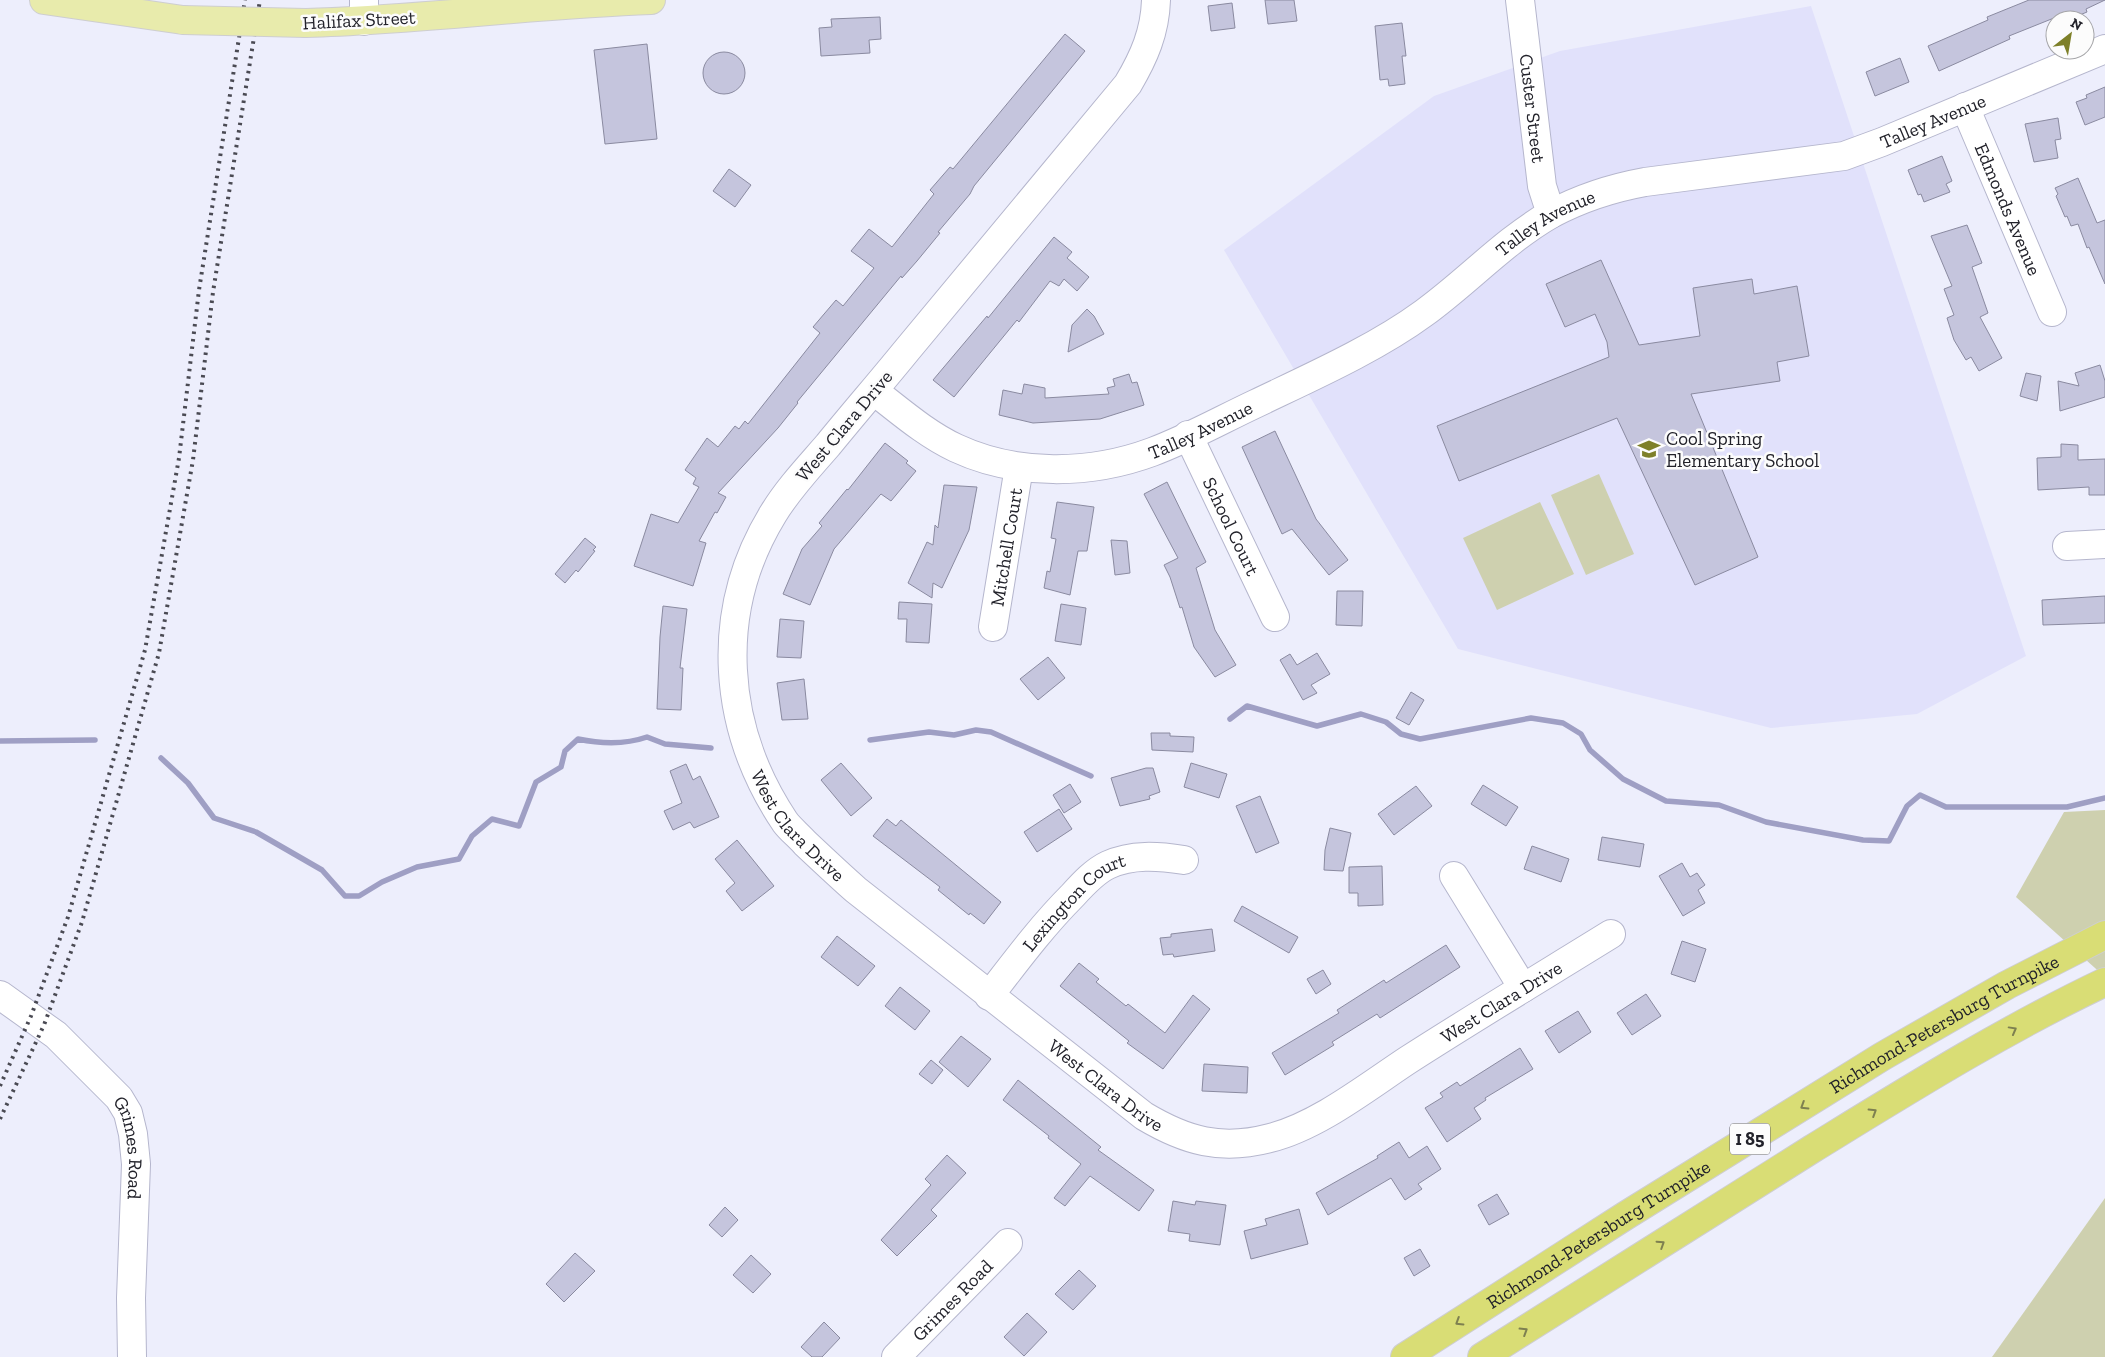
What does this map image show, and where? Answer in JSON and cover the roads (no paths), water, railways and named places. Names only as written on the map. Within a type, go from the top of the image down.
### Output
[{"type":"highway","name":"Richmond-Petersburg Turnpike","points":[[1405,1357],[1625,1216],[1883,1056],[2007,985],[2105,935]]},
{"type":"highway","name":"Richmond-Petersburg Turnpike","points":[[1482,1357],[1892,1100],[1979,1048],[2105,982]]},
{"type":"main road","name":"Halifax Street","points":[[44,0],[183,20],[306,23],[364,11],[651,0]]},
{"type":"street","name":"West Clara Drive","points":[[1156,0],[1156,16],[1151,38],[1143,59],[1128,84],[874,391],[791,488],[772,514],[754,549],[742,584],[735,613],[732,644],[733,682],[739,719],[749,750],[766,788],[786,824],[829,866],[856,890],[989,996],[1144,1116],[1186,1138],[1212,1143],[1244,1143],[1279,1135],[1328,1112],[1611,934]]},
{"type":"street","name":"Custer Street","points":[[1520,0],[1542,186],[1551,214]]},
{"type":"street","name":"Talley Avenue","points":[[1020,467],[1042,469],[1082,468],[1121,461],[1151,452],[1285,390],[1384,339],[1448,296],[1489,260],[1551,214],[1586,197],[1618,187],[1844,156],[2105,49]]},
{"type":"street","name":"Edmonds Avenue","points":[[1965,107],[2052,312]]},
{"type":"street","points":[[874,391],[925,430],[956,448],[988,460],[1020,467]]},
{"type":"street","name":"School Court","points":[[1188,435],[1275,618]]},
{"type":"street","name":"Mitchell Court","points":[[993,627],[1020,467]]},
{"type":"street","points":[[2067,546],[2105,544]]},
{"type":"street","name":"Lexington Court","points":[[989,996],[1052,916],[1083,884],[1106,866],[1137,857],[1161,856],[1184,860]]},
{"type":"street","points":[[1454,876],[1523,988]]},
{"type":"street","name":"Grimes Road","points":[[0,995],[56,1035],[119,1098],[128,1113],[133,1134],[136,1164],[131,1298],[132,1357]]},
{"type":"street","name":"Grimes Road","points":[[896,1357],[1008,1243]]},
{"type":"waterway","points":[[1230,719],[1247,706],[1317,726],[1361,714],[1386,722],[1401,734],[1420,739],[1531,718],[1563,723],[1581,734],[1590,750],[1623,779],[1666,801],[1719,805],[1766,822],[1863,840],[1889,841],[1907,806],[1920,795],[1946,807],[2067,807],[2105,798]]},
{"type":"waterway","points":[[870,740],[929,732],[954,735],[976,730],[991,732],[1091,776]]},
{"type":"waterway","points":[[161,758],[188,783],[214,818],[256,832],[322,870],[345,896],[359,896],[382,882],[417,867],[459,859],[472,836],[492,819],[519,826],[536,782],[561,767],[565,751],[578,739],[613,743],[647,737],[665,744],[711,748]]},
{"type":"waterway","points":[[0,741],[95,740]]},
{"type":"railway","points":[[0,1086],[31,1016],[68,917],[145,650],[179,458],[199,290],[245,0]]},
{"type":"railway","points":[[0,1119],[44,1025],[82,922],[159,653],[193,460],[213,292],[260,0]]},
{"type":"place","name":"Cool Spring Elementary School","points":[[1649,449]]}]
